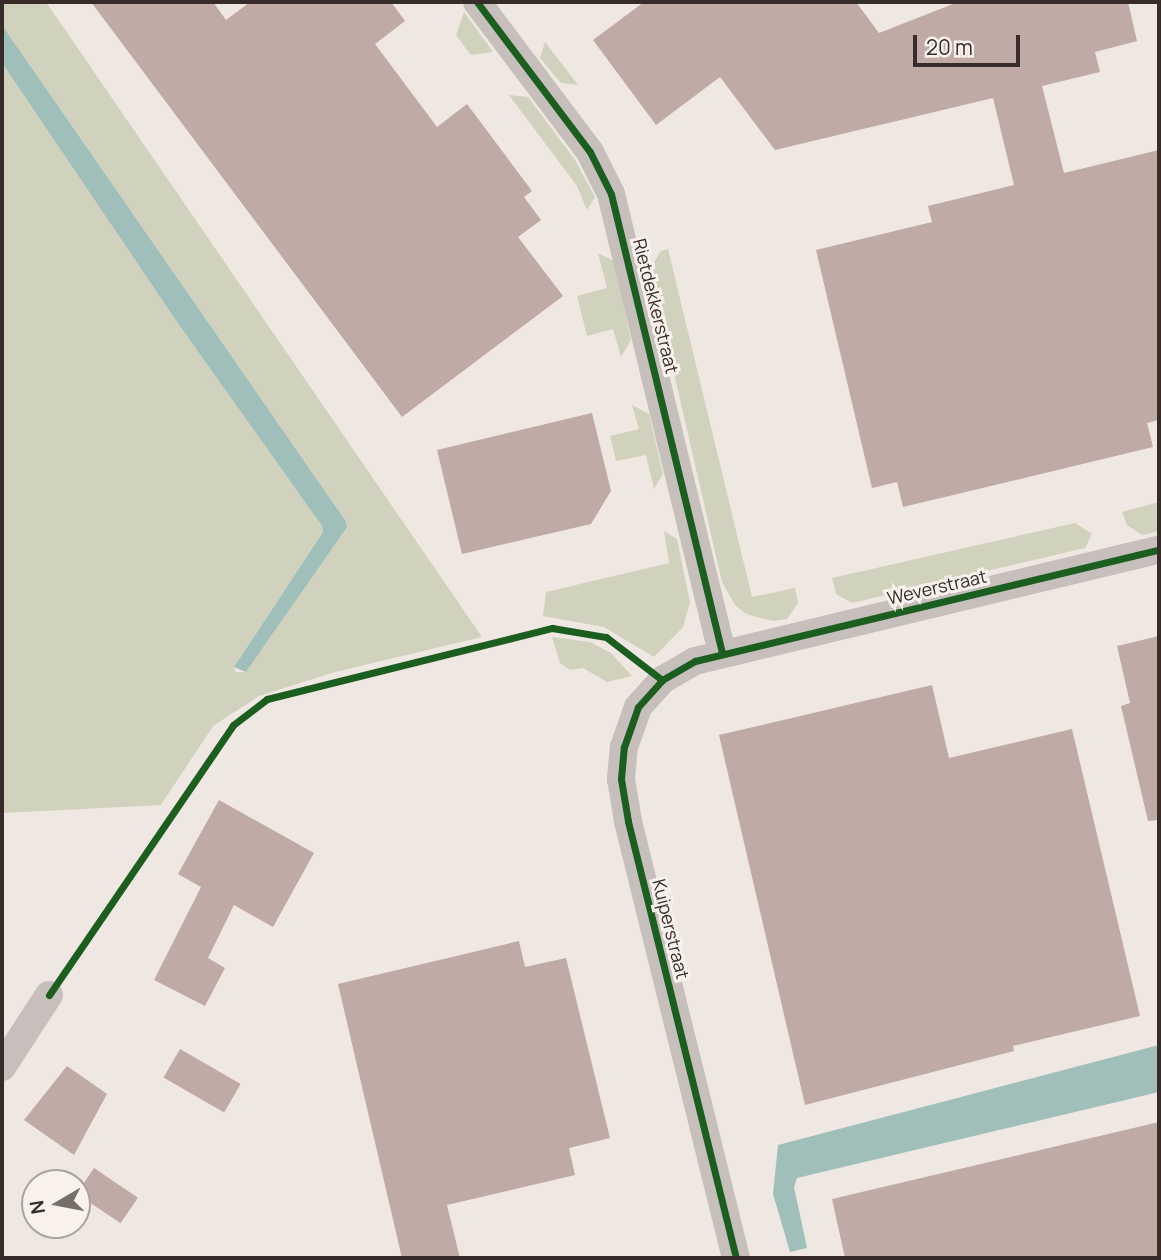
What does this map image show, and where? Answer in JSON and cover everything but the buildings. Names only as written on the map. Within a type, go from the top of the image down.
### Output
[{"type":"street","name":"Rietdekkerstraat","points":[[477,2],[590,152],[611,194],[722,654]]},
{"type":"street","name":"Weverstraat","points":[[722,654],[1159,550]]},
{"type":"street","name":"Kuiperstraat","points":[[722,654],[695,661],[662,680],[638,707],[624,747],[621,779],[736,1258]]},
{"type":"street","points":[[2,1067],[49,995]]},
{"type":"green space","points":[[2,2],[46,2],[482,637],[335,672],[259,696],[213,726],[161,805],[2,813],[2,63],[177,322],[322,526],[323,532],[234,667],[236,672],[246,672],[346,527],[345,520],[2,25]]},
{"type":"green space","points":[[464,12],[493,52],[471,55],[456,35]]},
{"type":"green space","points":[[545,42],[578,85],[561,83],[540,58]]},
{"type":"green space","points":[[509,95],[528,97],[575,160],[595,197],[587,210],[577,186]]},
{"type":"green space","points":[[668,249],[752,597],[795,588],[798,603],[787,619],[773,621],[746,614],[735,605],[722,582],[650,269],[661,251]]},
{"type":"green space","points":[[598,253],[614,261],[631,340],[621,357],[613,329],[587,336],[577,296],[607,288]]},
{"type":"green space","points":[[632,405],[649,414],[663,474],[654,489],[646,455],[616,461],[610,436],[639,429]]},
{"type":"green space","points":[[1159,502],[1159,531],[1142,535],[1127,525],[1122,512]]},
{"type":"green space","points":[[1075,523],[1092,534],[1085,548],[852,603],[836,594],[832,578]]},
{"type":"green space","points":[[664,531],[677,539],[690,602],[683,627],[654,657],[604,627],[543,616],[546,592],[669,563]]},
{"type":"green space","points":[[552,637],[590,642],[611,653],[632,676],[607,682],[583,668],[570,670],[560,663]]},
{"type":"water","points":[[2,25],[345,520],[347,527],[246,672],[234,667],[323,532],[322,526],[177,322],[2,63]]},
{"type":"water","points":[[1159,1045],[1159,1092],[797,1178],[794,1187],[807,1248],[790,1252],[773,1194],[778,1145]]},
{"type":"cycle path","points":[[477,2],[590,152],[611,194],[722,654]]},
{"type":"cycle path","points":[[736,1258],[628,821],[621,779],[624,747],[638,707],[662,680],[695,661],[1159,550]]},
{"type":"cycle path","points":[[49,995],[233,725],[267,699],[552,628],[606,637],[662,680]]}]
